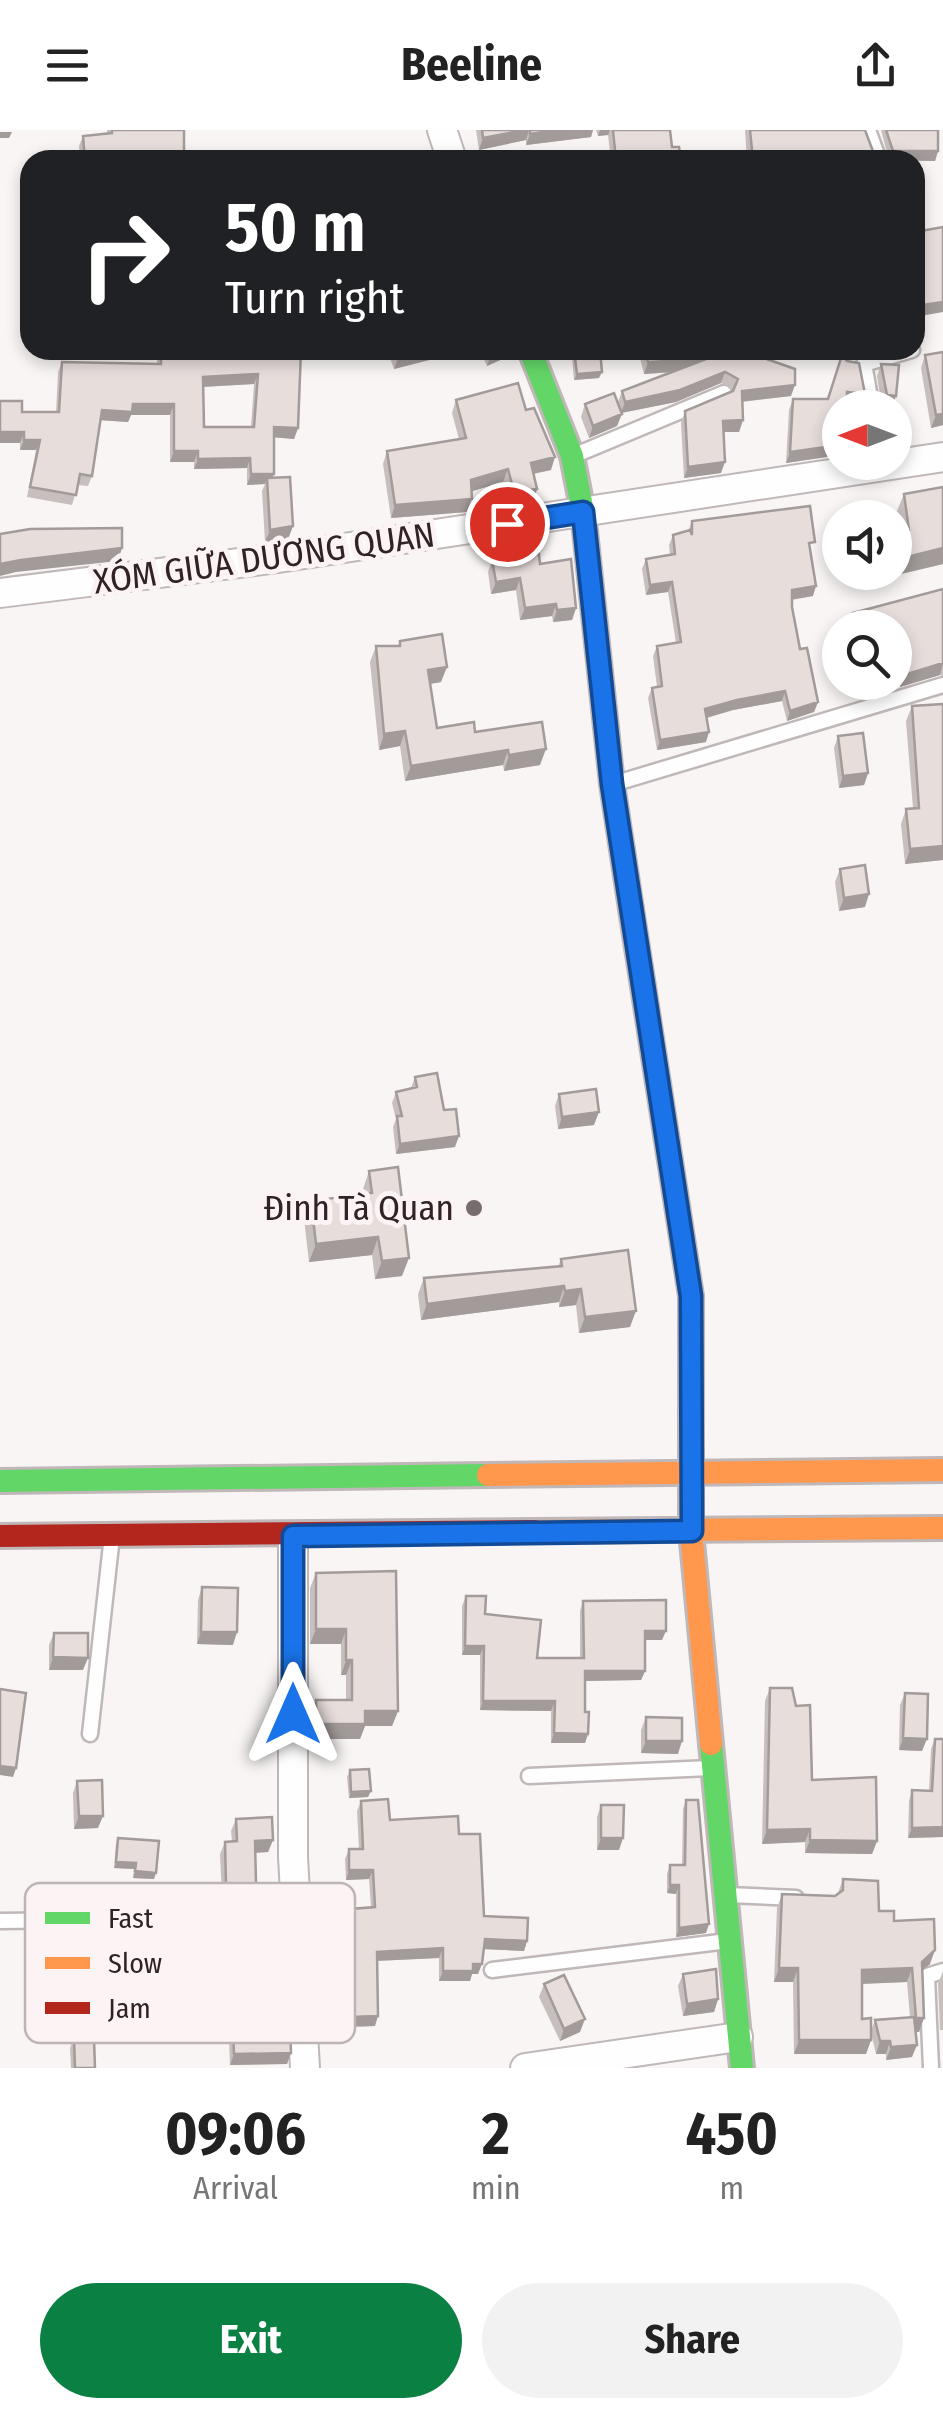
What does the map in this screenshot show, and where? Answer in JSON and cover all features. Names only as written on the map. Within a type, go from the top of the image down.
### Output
[{"type":"main road","points":[[534,360],[572,456],[583,512],[612,784],[691,1296],[692,1531],[711,1768],[742,2068]]},
{"type":"main road","points":[[0,1481],[943,1470]]},
{"type":"main road","points":[[0,1536],[692,1531],[753,1526],[943,1528]]},
{"type":"street","name":"XÓM GIỮA DƯƠNG QUAN","points":[[912,461],[943,457]]},
{"type":"street","name":"XÓM GIỮA DƯƠNG QUAN","points":[[0,593],[583,512],[822,474]]},
{"type":"street","points":[[293,1536],[294,1883]]},
{"type":"street","points":[[525,2068],[738,2037]]},
{"type":"street","points":[[304,2043],[305,2068]]},
{"type":"lane","points":[[869,390],[864,364],[878,360]]},
{"type":"lane","points":[[572,456],[724,393]]},
{"type":"lane","points":[[612,784],[943,686]]},
{"type":"lane","points":[[90,1734],[112,1535]]},
{"type":"lane","points":[[529,1776],[711,1768]]},
{"type":"lane","points":[[727,1896],[812,1898]]},
{"type":"lane","points":[[0,1920],[25,1920]]},
{"type":"lane","points":[[492,1970],[729,1941]]},
{"type":"lane","points":[[931,2068],[927,1976],[943,1972]]},
{"type":"building","points":[[184,130],[184,150],[84,150],[83,136]]},
{"type":"building","points":[[482,130],[525,130],[483,138]]},
{"type":"building","points":[[613,130],[670,130],[672,147],[679,150],[615,150]]},
{"type":"building","points":[[750,130],[865,130],[872,150],[752,150]]},
{"type":"building","points":[[886,130],[938,130],[938,151],[893,150]]},
{"type":"building","points":[[943,227],[943,302],[925,305],[925,230]]},
{"type":"building","points":[[943,352],[943,414],[936,415],[925,355]]},
{"type":"building","points":[[301,360],[298,428],[274,427],[274,474],[251,474],[250,458],[198,459],[198,451],[174,451],[174,404],[133,404],[132,412],[102,410],[92,476],[80,474],[76,495],[30,487],[40,440],[24,440],[24,432],[0,432],[0,401],[22,401],[22,412],[59,412],[62,362]],"holes":[[[258,374],[254,427],[204,427],[203,377]]]},
{"type":"building","points":[[575,360],[601,360],[602,372],[577,374]]},
{"type":"building","points":[[703,360],[769,360],[795,369],[795,385],[742,391],[743,420],[723,421],[725,462],[688,467],[685,411],[733,391],[738,379],[725,372],[680,390],[625,402],[622,391]]},
{"type":"building","points":[[840,360],[859,363],[864,390],[831,390]]},
{"type":"building","points":[[881,364],[899,365],[897,390],[886,390]]},
{"type":"building","points":[[518,383],[526,410],[534,408],[555,457],[531,463],[537,489],[514,492],[508,469],[471,480],[472,499],[395,505],[387,451],[466,438],[456,400]]},
{"type":"building","points":[[614,393],[622,414],[593,426],[585,404]]},
{"type":"building","points":[[793,399],[822,399],[822,448],[790,452]]},
{"type":"building","points":[[290,477],[293,526],[270,530],[267,478]]},
{"type":"building","points":[[943,487],[943,548],[912,556],[912,500],[905,500],[904,494]]},
{"type":"building","points":[[810,506],[815,542],[809,543],[816,586],[792,590],[792,607],[800,649],[807,648],[818,702],[790,711],[785,691],[737,700],[705,709],[709,732],[660,740],[652,688],[662,686],[657,646],[681,642],[672,582],[650,585],[646,559],[675,554],[673,535],[690,530],[692,535],[692,521]]},
{"type":"building","points":[[122,528],[122,548],[0,564],[0,534],[30,529]]},
{"type":"building","points":[[539,554],[540,564],[571,559],[576,608],[557,610],[556,604],[525,608],[520,578],[496,582],[492,560]]},
{"type":"building","points":[[943,589],[943,663],[912,673],[912,610],[864,610]]},
{"type":"building","points":[[442,634],[447,667],[428,670],[437,728],[474,722],[475,732],[542,722],[546,749],[509,755],[508,750],[411,766],[405,731],[384,734],[376,646],[400,646],[400,641]]},
{"type":"building","points":[[943,704],[943,846],[910,849],[906,809],[919,808],[912,706]]},
{"type":"building","points":[[863,733],[868,773],[843,776],[838,736]]},
{"type":"building","points":[[865,865],[869,894],[844,898],[840,869]]},
{"type":"building","points":[[437,1073],[444,1110],[456,1109],[459,1136],[400,1144],[397,1116],[402,1116],[396,1092],[417,1087],[415,1077]]},
{"type":"building","points":[[596,1089],[599,1112],[562,1117],[559,1094]]},
{"type":"building","points":[[398,1167],[409,1258],[382,1261],[378,1237],[316,1244],[311,1201],[372,1193],[369,1171]]},
{"type":"building","points":[[628,1250],[636,1311],[585,1317],[581,1289],[565,1291],[564,1286],[427,1304],[424,1278],[562,1266],[561,1259]]},
{"type":"building","points":[[396,1571],[398,1711],[365,1711],[365,1724],[316,1724],[316,1700],[352,1700],[352,1660],[346,1660],[346,1629],[316,1629],[316,1573]]},
{"type":"building","points":[[202,1587],[238,1588],[237,1632],[201,1632]]},
{"type":"building","points":[[466,1596],[486,1596],[485,1614],[541,1620],[537,1658],[584,1658],[583,1601],[666,1600],[666,1631],[645,1631],[645,1671],[585,1671],[588,1734],[554,1733],[555,1701],[483,1701],[484,1646],[465,1646]]},
{"type":"building","points":[[54,1633],[88,1633],[88,1658],[53,1657]]},
{"type":"building","points":[[770,1688],[792,1688],[796,1706],[810,1705],[812,1780],[876,1777],[877,1841],[810,1840],[810,1829],[767,1830]]},
{"type":"building","points":[[0,1689],[26,1693],[16,1768],[0,1766]]},
{"type":"building","points":[[905,1693],[928,1694],[927,1739],[903,1738]]},
{"type":"building","points":[[646,1717],[682,1718],[682,1741],[646,1741]]},
{"type":"building","points":[[935,1739],[943,1739],[943,1827],[912,1828],[912,1790],[932,1791]]},
{"type":"building","points":[[369,1769],[371,1791],[351,1792],[350,1770]]},
{"type":"building","points":[[102,1780],[103,1816],[79,1816],[77,1781]]},
{"type":"building","points":[[388,1799],[390,1820],[458,1816],[459,1834],[480,1834],[484,1916],[528,1918],[527,1941],[485,1939],[482,1964],[473,1964],[473,1971],[443,1971],[443,1948],[377,1952],[378,2016],[355,2017],[355,1909],[375,1907],[373,1870],[349,1870],[349,1849],[363,1849],[361,1801]]},
{"type":"building","points":[[686,1800],[698,1800],[709,1924],[679,1928],[679,1885],[670,1885],[670,1865],[685,1865]]},
{"type":"building","points":[[601,1805],[624,1805],[623,1838],[601,1838]]},
{"type":"building","points":[[272,1817],[273,1840],[255,1841],[256,1883],[226,1883],[225,1842],[237,1841],[236,1819]]},
{"type":"building","points":[[118,1838],[159,1841],[156,1873],[135,1871],[136,1863],[116,1862]]},
{"type":"building","points":[[843,1879],[878,1881],[879,1911],[894,1911],[894,1921],[934,1919],[935,1950],[922,1962],[924,2018],[916,2018],[912,1968],[862,1970],[862,2019],[871,2018],[871,2040],[799,2040],[798,1968],[779,1968],[782,1894],[835,1896],[843,1890]]},
{"type":"building","points":[[716,1969],[718,1999],[687,2004],[683,1974]]},
{"type":"building","points":[[564,1975],[585,2019],[564,2029],[544,1984]]},
{"type":"building","points":[[914,2017],[917,2045],[891,2047],[890,2041],[880,2041],[875,2020]]},
{"type":"building","points":[[74,2043],[94,2043],[95,2068],[75,2068]]},
{"type":"building","points":[[234,2043],[291,2043],[291,2053],[234,2054]]},
{"type":"traffic: fast","points":[[534,360],[572,456],[583,512],[612,784],[631,909]]},
{"type":"traffic: fast","points":[[0,1481],[488,1475]]},
{"type":"traffic: fast","points":[[711,1744],[742,2068]]},
{"type":"traffic: slow","points":[[631,909],[691,1296],[691,1531],[711,1744]]},
{"type":"traffic: slow","points":[[488,1475],[943,1470]]},
{"type":"traffic: slow","points":[[534,1531],[943,1528]]},
{"type":"traffic: jam","points":[[0,1536],[534,1531]]},
{"type":"place","name":"Đinh Tà Quan","points":[[474,1208]]},
{"type":"route","points":[[293,1714],[293,1536],[692,1531],[691,1296],[612,784],[583,512],[507,524]]}]
